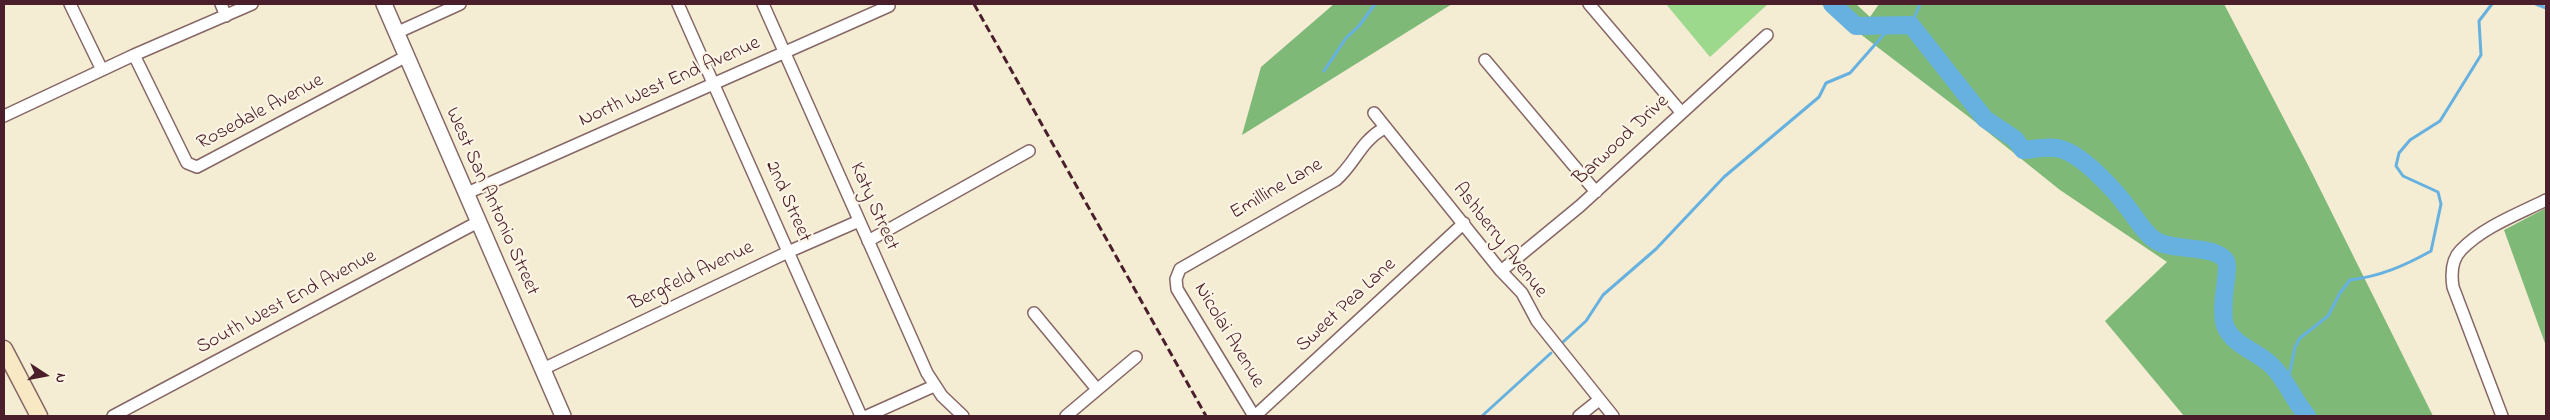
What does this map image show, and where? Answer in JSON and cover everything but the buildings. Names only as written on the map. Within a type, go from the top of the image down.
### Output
[{"type":"main road","points":[[4,349],[39,416]]},
{"type":"street","points":[[70,4],[102,70]]},
{"type":"street","points":[[221,4],[226,16]]},
{"type":"street","points":[[4,116],[134,55],[252,4]]},
{"type":"street","name":"West San Antonio Street","points":[[384,4],[405,57],[563,416]]},
{"type":"street","points":[[396,33],[460,4]]},
{"type":"street","name":"2nd Street","points":[[678,4],[861,416]]},
{"type":"street","name":"Katy Street","points":[[763,4],[934,386],[963,416]]},
{"type":"street","points":[[1589,4],[1681,112]]},
{"type":"street","name":"North West End Avenue","points":[[466,194],[889,6]]},
{"type":"street","name":"Barwood Drive","points":[[1501,271],[1596,192],[1767,35]]},
{"type":"street","name":"Rosedale Avenue","points":[[134,55],[188,163],[196,167],[405,57]]},
{"type":"street","points":[[1485,60],[1596,192]]},
{"type":"street","name":"Ashberry Avenue","points":[[1374,113],[1384,128],[1464,223],[1501,271],[1522,293],[1537,321],[1613,416]]},
{"type":"street","name":"Emilline Lane","points":[[1178,273],[1187,263],[1336,180],[1350,167],[1362,145],[1384,128]]},
{"type":"street","points":[[868,241],[1028,151]]},
{"type":"street","points":[[2502,416],[2453,287],[2453,266],[2460,250],[2470,242],[2503,222],[2546,200]]},
{"type":"street","name":"Bergfeld Avenue","points":[[543,369],[788,252],[859,221]]},
{"type":"street","name":"South West End Avenue","points":[[114,416],[478,222]]},
{"type":"street","name":"Sweet Pea Lane","points":[[1255,416],[1464,223]]},
{"type":"street","name":"Nicolai Avenue","points":[[1178,273],[1178,289],[1255,416]]},
{"type":"street","points":[[1034,313],[1096,388]]},
{"type":"street","points":[[1066,416],[1096,388],[1136,357]]},
{"type":"street","points":[[867,416],[934,386]]},
{"type":"street","points":[[1579,416],[1600,400]]},
{"type":"green space","points":[[1334,4],[1452,4],[1242,135],[1261,67]]},
{"type":"green space","points":[[1666,4],[1768,4],[1710,57]]},
{"type":"green space","points":[[1821,4],[1856,4],[1870,17],[1879,4],[2224,4],[2308,165],[2433,416],[2184,416],[2105,321],[2167,262],[2060,190],[1969,117]]},
{"type":"green space","points":[[2546,208],[2546,346],[2504,230]]},
{"type":"waterway","points":[[1324,71],[1346,38],[1359,26],[1375,4]]},
{"type":"waterway","points":[[1832,4],[1856,26],[1911,25],[1985,119],[2015,139],[2023,150],[2054,148],[2072,154],[2090,167],[2108,184],[2155,240],[2162,244],[2213,252],[2221,256],[2226,261],[2227,266],[2223,317],[2228,332],[2238,342],[2264,359],[2276,370],[2307,416]]},
{"type":"waterway","points":[[1911,25],[1920,4]]},
{"type":"waterway","points":[[2287,386],[2295,347],[2300,338],[2328,316],[2340,293],[2350,280],[2392,270],[2431,251],[2441,204],[2438,192],[2403,176],[2396,166],[2399,153],[2410,140],[2440,121],[2481,55],[2479,21],[2492,4]]},
{"type":"waterway","points":[[2536,4],[2546,8]]},
{"type":"waterway","points":[[1563,342],[1586,321],[1603,295],[1656,249],[1724,177],[1819,97],[1826,83],[1850,73],[1894,23]]},
{"type":"waterway","points":[[1482,416],[1551,353]]},
{"type":"railway","points":[[974,4],[1206,416]]}]
